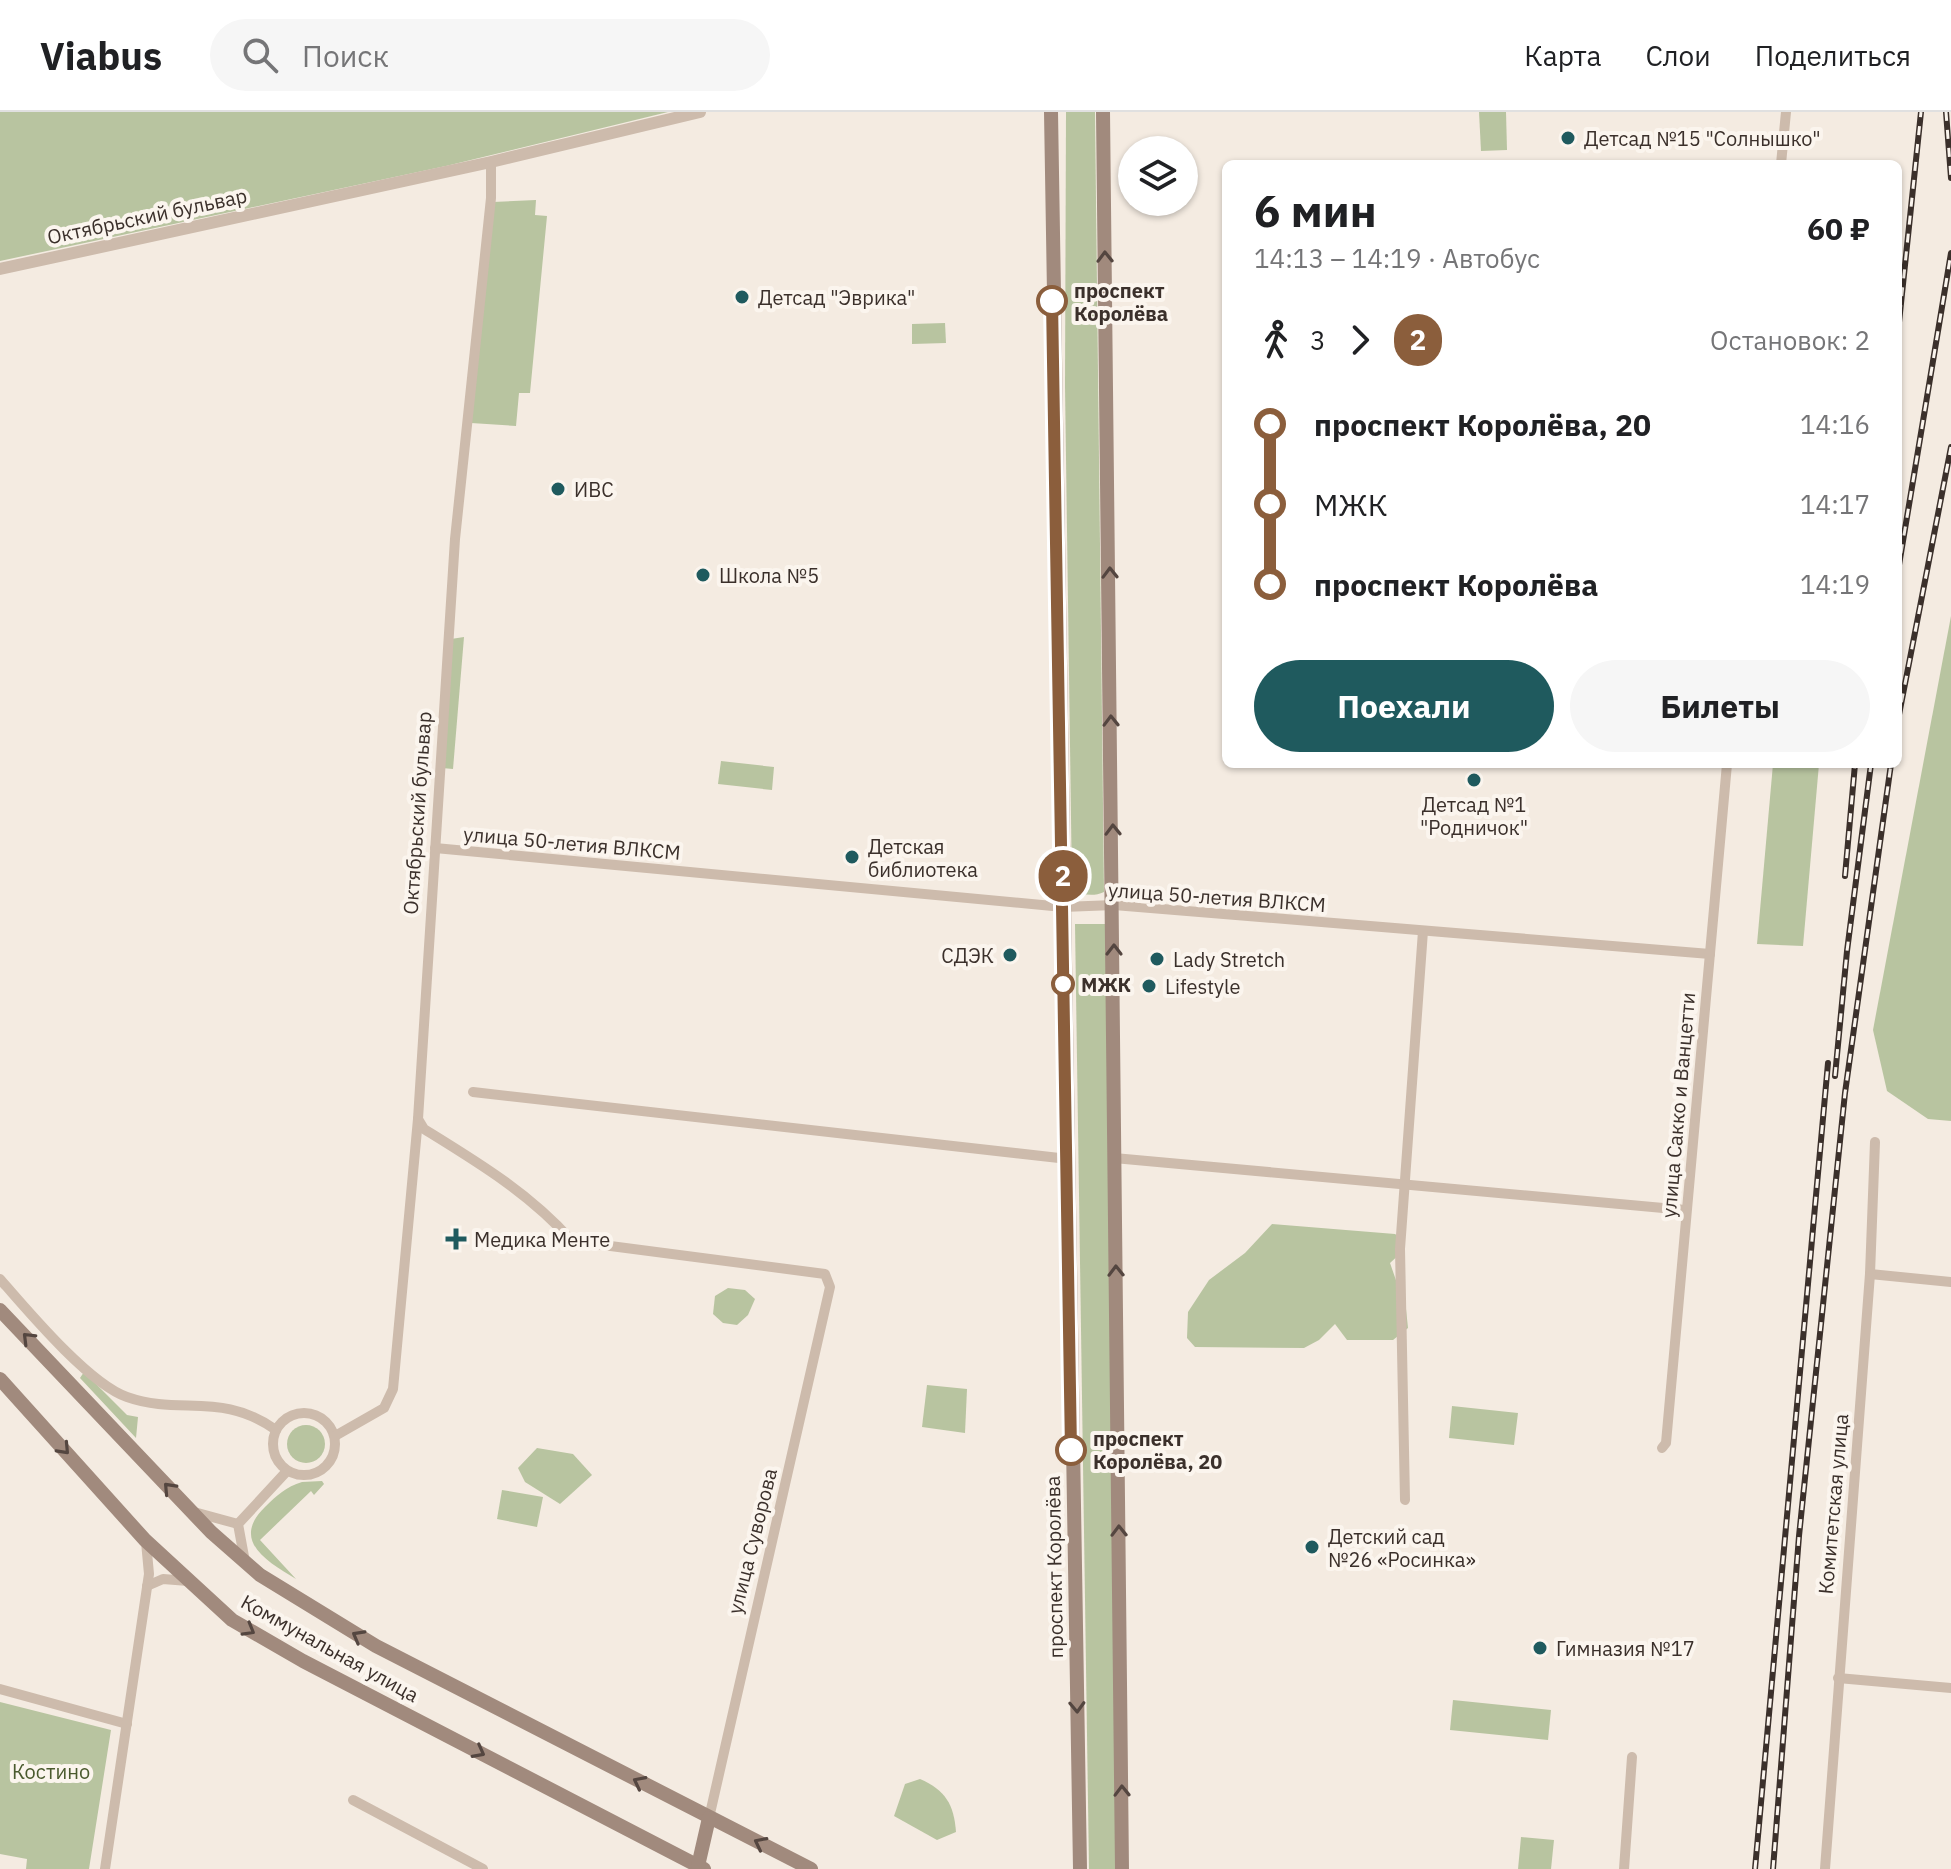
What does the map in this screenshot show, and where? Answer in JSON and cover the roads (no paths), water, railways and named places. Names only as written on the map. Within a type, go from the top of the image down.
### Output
[{"type":"main road","name":"проспект Королёва","points":[[1051,112],[1080,1869]]},
{"type":"main road","points":[[1103,112],[1114,905],[1122,1869]]},
{"type":"main road","name":"Коммунальная улица","points":[[0,1310],[191,1511],[245,1562],[327,1618],[376,1646],[811,1869]]},
{"type":"main road","name":"Коммунальная улица","points":[[0,1379],[145,1540],[232,1620],[303,1661],[700,1868]]},
{"type":"main road","points":[[700,1868],[709,1818]]},
{"type":"street","name":"Октябрьский бульвар","points":[[0,269],[491,162],[700,112]]},
{"type":"street","points":[[1781,160],[1786,112]]},
{"type":"street","name":"Октябрьский бульвар","points":[[335,1436],[384,1408],[393,1389],[418,1119],[455,539],[491,198],[491,162]]},
{"type":"street","name":"улица Сакко и Ванцетти","points":[[1662,1448],[1666,1443],[1727,768]]},
{"type":"street","name":"улица 50-летия ВЛКСМ","points":[[435,848],[1063,907],[1114,905],[1710,954]]},
{"type":"street","points":[[1405,1500],[1400,1249],[1423,931]]},
{"type":"street","points":[[473,1092],[1068,1159]]},
{"type":"street","name":"улица Суворова","points":[[418,1119],[424,1129],[516,1188],[545,1211],[572,1241],[825,1274],[830,1287],[814,1366],[709,1818]]},
{"type":"street","name":"Комитетская улица","points":[[1825,1869],[1870,1274],[1875,1142]]},
{"type":"street","points":[[1114,1158],[1685,1210]]},
{"type":"street","points":[[1870,1274],[1951,1282]]},
{"type":"street","points":[[0,1279],[103,1385],[127,1397],[235,1408],[255,1415],[276,1430]]},
{"type":"street","points":[[306,1413],[319,1417],[335,1436],[331,1459],[323,1469],[299,1476],[279,1464],[272,1448],[276,1430],[293,1415],[306,1413]]},
{"type":"street","points":[[191,1511],[238,1524],[287,1471]]},
{"type":"street","name":"Коммунальная улица","points":[[238,1524],[245,1562]]},
{"type":"street","points":[[105,1869],[147,1586],[150,1554],[145,1540]]},
{"type":"street","points":[[147,1586],[163,1579],[188,1581]]},
{"type":"street","points":[[1838,1678],[1951,1688]]},
{"type":"street","points":[[0,1689],[127,1724]]},
{"type":"street","points":[[1624,1869],[1632,1757]]},
{"type":"street","points":[[353,1800],[483,1869]]},
{"type":"railway","points":[[1902,294],[1921,112]]},
{"type":"railway","points":[[1946,112],[1951,178]]},
{"type":"railway","points":[[1902,547],[1951,253]]},
{"type":"railway","points":[[1902,699],[1951,447]]},
{"type":"railway","points":[[1845,876],[1855,768]]},
{"type":"railway","points":[[1835,1076],[1870,768]]},
{"type":"railway","points":[[1773,1869],[1799,1536],[1845,1093],[1890,768]]},
{"type":"railway","points":[[1755,1869],[1828,1063]]},
{"type":"place","name":"Детсад №15 \"Солнышко\"","points":[[1568,138]]},
{"type":"place","name":"Детсад \"Эврика\"","points":[[742,297]]},
{"type":"place","name":"проспект Королёва","points":[[1052,301]]},
{"type":"place","name":"ИВС","points":[[558,489]]},
{"type":"place","name":"Школа №5","points":[[703,575]]},
{"type":"place","name":"Детсад №1 \"Родничок\"","points":[[1474,780]]},
{"type":"place","name":"Детская библиотека","points":[[852,857]]},
{"type":"place","name":"СДЭК","points":[[1010,955]]},
{"type":"place","name":"Lady Stretch","points":[[1157,959]]},
{"type":"place","name":"МЖК","points":[[1063,984]]},
{"type":"place","name":"Lifestyle","points":[[1149,986]]},
{"type":"place","name":"Медика Менте","points":[[456,1239]]},
{"type":"place","name":"проспект Королёва, 20","points":[[1071,1450]]},
{"type":"place","name":"Детский сад №26 «Росинка»","points":[[1312,1547]]},
{"type":"place","name":"Гимназия №17","points":[[1540,1648]]},
{"type":"park label","name":"Костино","points":[[51,1771]]}]
